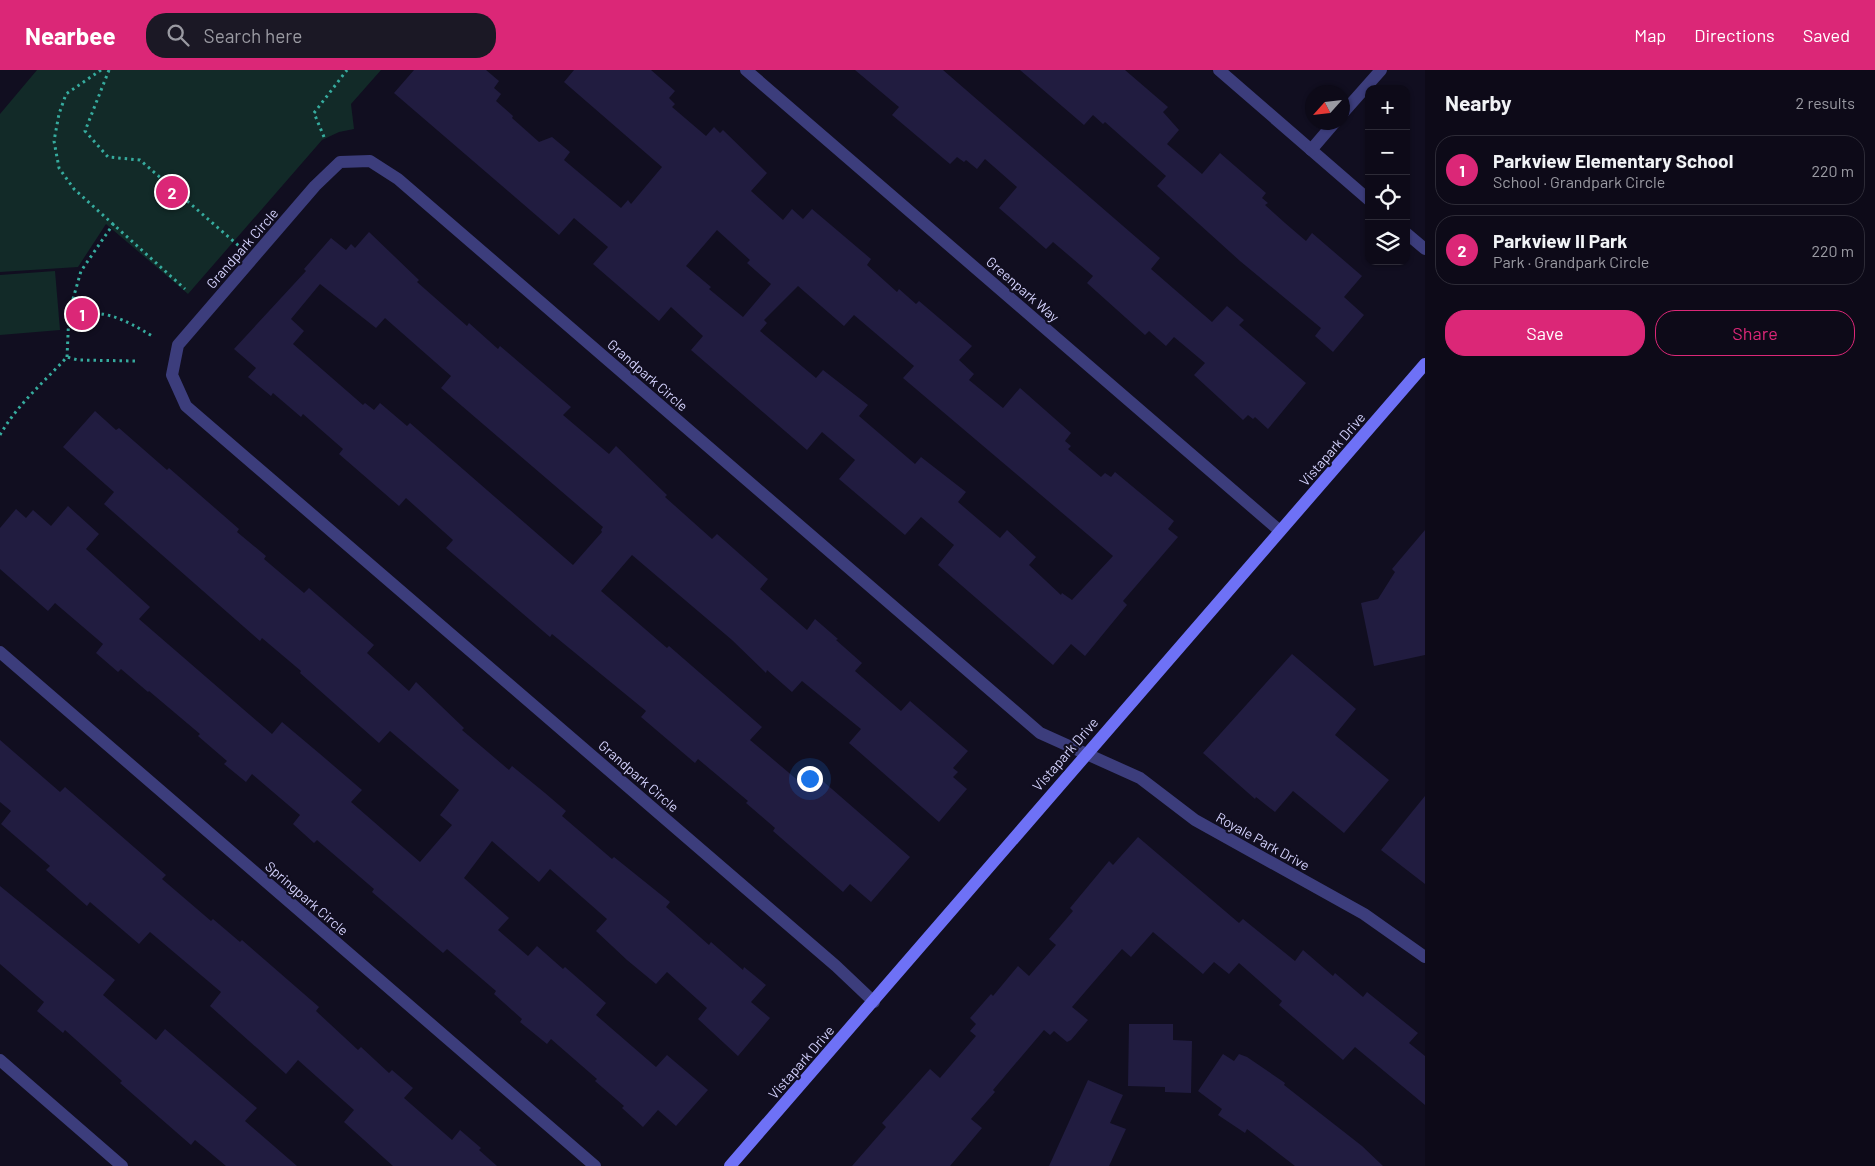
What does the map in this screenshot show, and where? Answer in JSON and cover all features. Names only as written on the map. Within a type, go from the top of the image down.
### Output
[{"type":"street","name":"Greenpark Way","points":[[746,70],[1280,531]]},
{"type":"street","points":[[1219,70],[1365,197]]},
{"type":"street","points":[[1350,105],[1381,70]]},
{"type":"street","points":[[1311,150],[1328,130]]},
{"type":"street","name":"Grandpark Circle","points":[[874,1002],[836,966],[186,406],[172,374],[178,345],[252,258],[315,186],[340,162],[370,161],[398,179],[1040,733],[1086,753]]},
{"type":"street","points":[[1410,236],[1425,249]]},
{"type":"street","name":"Vistapark Drive","points":[[730,1166],[1425,364]]},
{"type":"street","name":"Springpark Circle","points":[[0,652],[595,1166]]},
{"type":"street","name":"Royale Park Drive","points":[[1086,753],[1140,778],[1195,820],[1364,914],[1425,957]]},
{"type":"street","points":[[0,1060],[122,1166]]},
{"type":"path","points":[[100,70],[66,94],[59,114],[54,141],[59,168],[74,189],[114,223],[185,289]]},
{"type":"path","points":[[109,70],[85,131],[108,157],[140,160],[252,258]]},
{"type":"path","points":[[324,137],[314,112],[347,70]]},
{"type":"path","points":[[0,435],[22,404],[67,357],[69,313],[81,271],[114,223]]},
{"type":"path","points":[[69,313],[91,312],[118,317],[154,338]]},
{"type":"path","points":[[67,357],[78,360],[135,361]]},
{"type":"green space","points":[[37,70],[381,70],[351,104],[354,129],[339,132],[322,140],[188,294],[106,224],[78,267],[0,272],[0,114]]},
{"type":"green space","points":[[55,271],[60,330],[0,335],[0,275]]},
{"type":"building","points":[[414,70],[486,70],[499,81],[494,88],[501,94],[496,101],[513,116],[512,118],[539,142],[552,137],[570,152],[564,160],[621,208],[628,200],[631,204],[662,167],[564,82],[574,70],[651,70],[675,91],[669,98],[675,104],[672,107],[706,136],[714,127],[720,133],[723,130],[767,173],[751,191],[783,220],[792,209],[803,219],[812,209],[871,259],[867,265],[897,292],[899,289],[916,304],[919,301],[972,346],[959,360],[974,374],[969,380],[1003,408],[1020,388],[1071,433],[1065,441],[1071,446],[1068,449],[1101,477],[1105,473],[1111,477],[1115,472],[1174,521],[1168,529],[1178,537],[1123,601],[1127,605],[1085,656],[1071,644],[1053,665],[938,565],[954,545],[921,517],[905,535],[839,479],[855,460],[822,432],[807,450],[691,350],[703,336],[671,307],[659,321],[593,264],[608,247],[574,218],[559,235],[394,93]],"holes":[[[717,230],[750,260],[747,263],[771,284],[743,317],[709,289],[711,287],[686,266]],[[798,286],[844,326],[854,315],[914,366],[903,378],[1113,556],[1072,600],[1062,593],[1061,595],[1029,565],[1036,557],[1007,530],[1000,538],[958,502],[966,492],[921,457],[915,464],[859,416],[868,405],[823,370],[816,378],[760,331],[767,323],[764,320]]]},
{"type":"building","points":[[855,70],[943,70],[1160,258],[1151,269],[1212,322],[1227,306],[1244,320],[1239,325],[1306,383],[1268,429],[1255,417],[1253,419],[1248,415],[1243,420],[1194,375],[1205,363],[1174,337],[1166,346],[1149,331],[1145,335],[1087,283],[1093,276],[1053,242],[1046,249],[999,208],[1017,187],[985,159],[977,169],[966,160],[964,162],[957,157],[950,164],[892,115],[899,107]]},
{"type":"building","points":[[1020,70],[1125,70],[1168,107],[1163,112],[1179,130],[1167,144],[1202,174],[1220,153],[1266,193],[1262,198],[1268,203],[1265,205],[1285,223],[1306,241],[1312,233],[1362,276],[1344,297],[1364,315],[1333,352],[1315,336],[1321,328],[1240,261],[1157,186],[1166,176],[1105,122],[1103,124],[1093,115],[1084,125]]},
{"type":"building","points":[[369,232],[419,280],[417,282],[467,326],[469,323],[498,349],[500,346],[571,407],[563,415],[609,454],[616,446],[667,495],[665,497],[712,539],[717,534],[768,579],[760,589],[807,630],[815,619],[862,663],[855,671],[901,711],[910,701],[968,751],[953,768],[958,772],[953,777],[967,789],[939,822],[849,743],[861,729],[802,681],[792,692],[767,670],[766,673],[732,640],[632,555],[601,591],[667,648],[669,646],[762,727],[750,740],[807,788],[817,776],[910,857],[871,902],[850,884],[843,892],[773,831],[775,828],[746,803],[748,801],[698,759],[695,763],[641,717],[646,711],[552,634],[550,637],[446,548],[453,540],[406,498],[399,506],[339,454],[343,449],[303,414],[301,417],[273,393],[271,396],[248,377],[256,368],[234,349],[306,271],[304,269],[331,238],[346,250],[351,244],[355,248]],"holes":[[[320,284],[376,328],[385,318],[451,376],[441,388],[603,527],[602,532],[573,565],[410,423],[407,426],[380,403],[374,410],[365,403],[363,405],[293,344],[304,331],[291,319]]]},
{"type":"building","points":[[95,411],[116,430],[119,428],[167,470],[169,468],[239,529],[237,532],[266,556],[264,559],[304,593],[309,588],[374,645],[367,653],[409,691],[416,682],[464,728],[462,730],[509,770],[512,766],[545,793],[566,811],[562,816],[612,859],[614,857],[670,902],[666,907],[709,945],[711,942],[743,970],[744,967],[766,985],[751,1002],[770,1018],[738,1056],[698,1019],[707,1008],[667,972],[656,984],[627,960],[596,931],[607,919],[550,869],[539,882],[492,841],[464,878],[509,918],[498,930],[528,956],[537,946],[563,969],[565,967],[606,1003],[596,1015],[656,1067],[667,1055],[708,1090],[676,1126],[658,1110],[643,1127],[622,1108],[624,1106],[595,1081],[597,1079],[551,1039],[547,1044],[520,1022],[522,1019],[494,994],[496,991],[447,949],[443,953],[372,892],[374,889],[317,840],[314,843],[293,824],[300,815],[252,774],[246,782],[224,764],[227,761],[198,736],[200,734],[121,669],[118,672],[96,653],[103,644],[55,603],[48,611],[0,569],[0,528],[16,509],[26,518],[33,510],[51,526],[68,506],[99,534],[86,549],[150,607],[139,619],[272,734],[282,722],[362,790],[351,802],[420,862],[452,825],[440,815],[459,790],[390,731],[379,743],[300,673],[301,671],[262,638],[260,641],[104,504],[114,492],[63,447]]},
{"type":"building","points":[[1425,530],[1425,655],[1374,666],[1361,603],[1378,599],[1395,572],[1392,569]]},
{"type":"building","points":[[1292,654],[1356,709],[1335,735],[1389,780],[1344,833],[1293,791],[1275,812],[1256,797],[1255,799],[1203,753]]},
{"type":"building","points":[[0,740],[60,792],[65,787],[166,875],[162,879],[211,921],[213,919],[240,942],[242,940],[319,1007],[316,1011],[358,1050],[361,1047],[389,1073],[392,1070],[413,1088],[404,1098],[452,1140],[460,1130],[481,1148],[479,1150],[497,1166],[393,1166],[344,1122],[354,1110],[298,1060],[286,1074],[210,1006],[221,992],[150,932],[139,944],[90,902],[87,906],[46,870],[50,866],[1,824],[11,811],[0,802]]},
{"type":"building","points":[[1425,796],[1425,884],[1381,850]]},
{"type":"building","points":[[1138,837],[1239,923],[1243,919],[1295,961],[1303,950],[1333,976],[1335,973],[1363,997],[1367,992],[1418,1033],[1409,1043],[1425,1056],[1425,1105],[1355,1047],[1343,1060],[1279,1005],[1282,1001],[1239,963],[1229,974],[1214,962],[1203,974],[1153,932],[1131,957],[1122,949],[1072,1007],[1088,1020],[1071,1040],[1067,1042],[1054,1031],[1050,1035],[1044,1030],[971,1119],[982,1128],[950,1166],[852,1166],[886,1127],[882,1123],[930,1069],[940,1078],[976,1036],[970,1031],[976,1024],[970,1018],[991,994],[993,996],[1018,966],[1029,976],[1056,945],[1049,939],[1073,911],[1070,908],[1109,861],[1113,865]]},
{"type":"building","points":[[0,886],[115,980],[103,995],[156,1040],[165,1029],[257,1108],[245,1121],[297,1166],[226,1166],[195,1140],[191,1145],[120,1083],[122,1081],[65,1030],[63,1033],[37,1011],[44,1002],[0,964]]},
{"type":"building","points":[[1129,1024],[1173,1024],[1173,1040],[1192,1041],[1191,1093],[1165,1092],[1165,1087],[1128,1086]]},
{"type":"building","points":[[1223,1054],[1234,1061],[1239,1054],[1247,1057],[1285,1083],[1284,1085],[1362,1146],[1383,1166],[1295,1166],[1247,1129],[1245,1133],[1218,1115],[1222,1109],[1198,1091]]},
{"type":"building","points":[[1088,1080],[1123,1095],[1110,1123],[1126,1129],[1109,1166],[1049,1166]]},
{"type":"place","name":"Parkview II Park","points":[[172,192]]},
{"type":"place","name":"Parkview Elementary School","points":[[82,314]]}]
